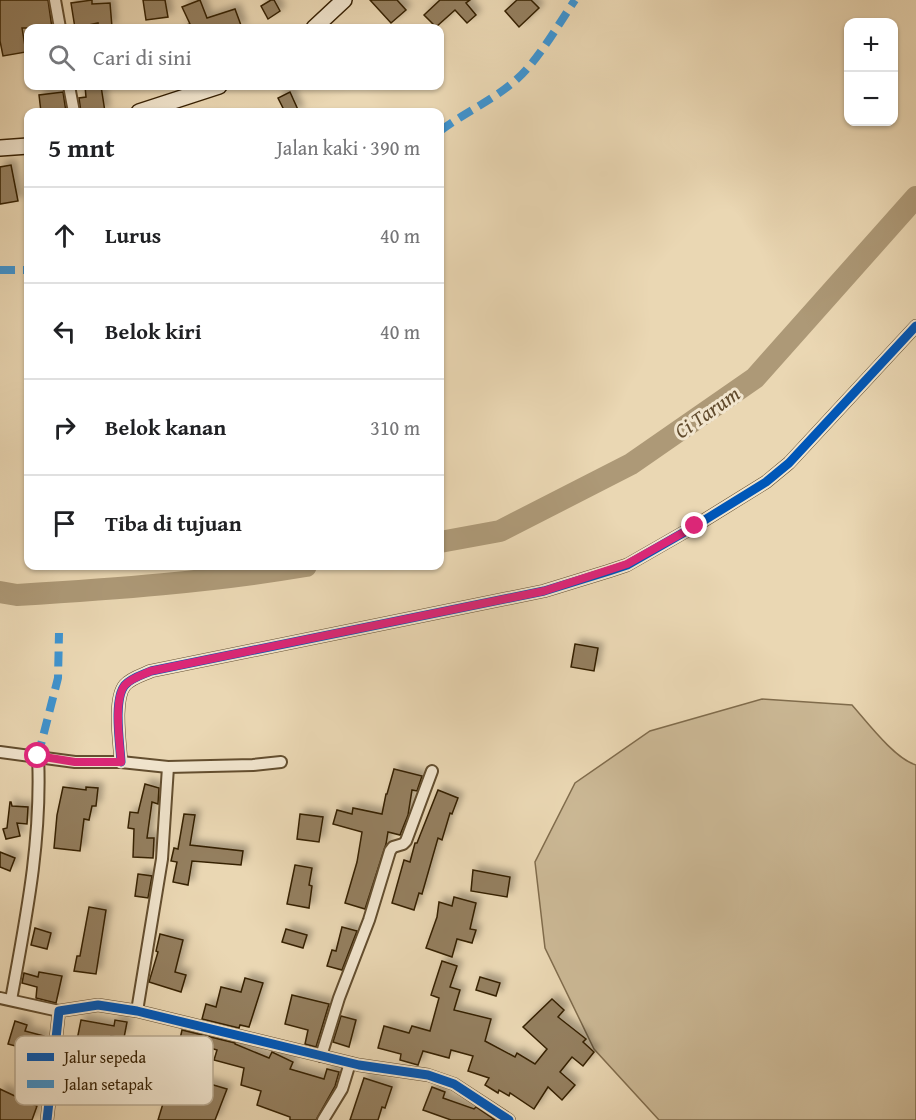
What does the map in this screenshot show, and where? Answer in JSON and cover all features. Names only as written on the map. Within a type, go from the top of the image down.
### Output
[{"type":"main road","points":[[318,24],[344,0]]},
{"type":"main road","points":[[151,108],[207,90]]},
{"type":"main road","points":[[0,148],[24,146]]},
{"type":"street","points":[[56,0],[59,24]]},
{"type":"street","points":[[70,90],[73,108]]},
{"type":"street","points":[[121,762],[119,720],[122,691],[132,680],[151,671],[544,591],[627,564],[695,526],[766,482],[789,463],[916,326]]},
{"type":"street","points":[[0,752],[75,762],[121,762],[168,767],[281,762]]},
{"type":"street","points":[[38,756],[40,791],[34,870],[5,999],[59,1011],[98,1005],[137,1011],[350,1063],[428,1075],[454,1084],[509,1120]]},
{"type":"street","points":[[137,1011],[162,859],[168,767]]},
{"type":"street","points":[[321,1056],[336,1007],[372,913],[390,852],[393,847],[406,841],[432,771]]},
{"type":"street","points":[[56,1036],[59,1011]]},
{"type":"street","points":[[323,1120],[342,1089],[350,1063]]},
{"type":"street","points":[[47,1120],[49,1105]]},
{"type":"shaded area","points":[[762,699],[852,705],[890,748],[916,765],[916,1120],[659,1120],[594,1049],[545,948],[535,862],[575,783],[650,731]]},
{"type":"building","points":[[0,0],[48,0],[51,24],[24,24],[22,28],[24,52],[3,56],[0,41]]},
{"type":"building","points":[[92,0],[92,4],[110,3],[112,24],[74,24],[71,3]]},
{"type":"building","points":[[143,0],[165,0],[168,17],[146,20]]},
{"type":"building","points":[[200,0],[207,18],[235,9],[241,24],[190,24],[182,7]]},
{"type":"building","points":[[274,0],[280,11],[268,19],[261,6]]},
{"type":"building","points":[[370,0],[397,0],[406,10],[391,23]]},
{"type":"building","points":[[440,0],[470,0],[466,3],[476,15],[467,23],[455,10],[439,24],[433,24],[424,15]]},
{"type":"building","points":[[517,0],[531,0],[539,8],[519,27],[505,11]]},
{"type":"building","points":[[85,90],[102,90],[104,108],[80,108],[79,98],[86,97]]},
{"type":"building","points":[[63,92],[65,108],[41,108],[39,95]]},
{"type":"building","points":[[290,92],[297,108],[283,108],[278,98]]},
{"type":"building","points":[[11,165],[18,201],[0,204],[0,167]]},
{"type":"building","points":[[575,644],[598,648],[594,671],[571,667]]},
{"type":"building","points":[[394,769],[422,776],[417,791],[412,790],[408,815],[400,835],[388,832],[365,909],[345,903],[357,862],[362,832],[333,824],[337,810],[352,814],[353,808],[382,814]]},
{"type":"building","points":[[145,784],[159,788],[158,804],[152,802],[147,838],[154,838],[153,858],[133,857],[134,829],[128,828],[130,812],[138,813]]},
{"type":"building","points":[[63,787],[86,790],[86,787],[98,788],[96,806],[92,806],[89,820],[84,819],[80,851],[54,848],[57,815]]},
{"type":"building","points":[[438,790],[458,798],[452,814],[450,813],[442,840],[438,838],[422,894],[419,893],[414,910],[392,903],[404,860],[410,862],[415,843],[417,843]]},
{"type":"building","points":[[10,802],[12,806],[28,807],[27,824],[17,823],[20,836],[6,839],[3,829],[7,828]]},
{"type":"building","points":[[184,814],[195,815],[190,845],[243,851],[241,865],[192,861],[188,885],[173,882],[177,862],[171,861],[174,848],[178,849]]},
{"type":"building","points":[[300,814],[323,817],[319,842],[297,839]]},
{"type":"building","points":[[0,852],[15,858],[10,871],[0,867]]},
{"type":"building","points":[[295,865],[312,868],[309,908],[287,904]]},
{"type":"building","points":[[473,870],[510,877],[507,897],[471,891]]},
{"type":"building","points":[[138,874],[152,876],[148,898],[135,896]]},
{"type":"building","points":[[454,897],[476,903],[470,929],[476,930],[472,943],[457,939],[452,957],[426,948],[437,917],[439,902],[452,906]]},
{"type":"building","points":[[89,907],[106,910],[96,974],[74,971],[77,956],[80,956]]},
{"type":"building","points":[[342,927],[357,931],[342,970],[327,966],[332,950],[336,951]]},
{"type":"building","points":[[35,928],[51,933],[47,949],[31,945]]},
{"type":"building","points":[[286,929],[307,935],[303,948],[282,942]]},
{"type":"building","points":[[160,934],[183,940],[175,972],[186,975],[181,992],[149,982],[158,952],[156,951]]},
{"type":"building","points":[[442,961],[457,966],[450,987],[460,990],[454,1010],[491,1019],[485,1041],[515,1057],[517,1053],[535,1064],[547,1049],[523,1027],[552,999],[564,1010],[558,1017],[586,1039],[583,1042],[594,1052],[583,1066],[572,1057],[560,1072],[575,1085],[562,1100],[548,1087],[534,1109],[510,1093],[509,1096],[499,1090],[498,1093],[485,1085],[489,1078],[468,1071],[473,1056],[451,1050],[449,1058],[423,1051],[418,1065],[400,1060],[401,1054],[378,1048],[384,1026],[409,1033],[412,1026],[430,1031],[439,998],[431,995]]},
{"type":"building","points":[[39,972],[62,976],[56,1003],[36,998],[37,987],[22,983],[24,973],[38,977]]},
{"type":"building","points":[[480,977],[500,983],[496,996],[476,990]]},
{"type":"building","points":[[245,978],[263,983],[249,1027],[240,1025],[239,1028],[202,1019],[206,1004],[216,1007],[221,987],[241,992]]},
{"type":"building","points":[[292,995],[329,1004],[316,1047],[305,1044],[308,1030],[285,1024]]},
{"type":"building","points":[[341,1016],[356,1020],[349,1047],[333,1042]]},
{"type":"building","points":[[81,1020],[114,1026],[115,1020],[127,1022],[124,1036],[78,1036]]},
{"type":"building","points":[[15,1021],[27,1025],[25,1031],[44,1036],[15,1036],[15,1046],[8,1044]]},
{"type":"building","points":[[182,1030],[206,1036],[181,1036]]},
{"type":"building","points":[[213,1038],[235,1043],[269,1058],[272,1052],[293,1062],[290,1069],[324,1079],[327,1069],[339,1072],[335,1086],[316,1120],[290,1120],[290,1117],[257,1105],[261,1091],[241,1085],[244,1068],[214,1060],[217,1050],[213,1049]]},
{"type":"building","points":[[364,1078],[392,1087],[378,1120],[350,1120]]},
{"type":"building","points":[[213,1085],[227,1089],[215,1120],[158,1120],[163,1105],[213,1105]]},
{"type":"building","points":[[432,1087],[445,1092],[443,1098],[474,1109],[476,1107],[495,1120],[451,1120],[423,1110]]},
{"type":"building","points":[[0,1089],[15,1096],[15,1105],[37,1106],[32,1120],[0,1120]]},
{"type":"waterway","name":"Ci Tarum","points":[[444,541],[500,531],[631,464],[755,378],[916,197]]},
{"type":"waterway","name":"Ci Tarum","points":[[0,592],[17,595],[126,587],[198,581],[277,570]]},
{"type":"marked path","points":[[444,128],[517,79],[541,52],[575,0]]},
{"type":"marked path","points":[[0,270],[24,270]]},
{"type":"marked path","points":[[38,756],[58,678],[59,633]]},
{"type":"cycle path","points":[[121,762],[118,722],[121,692],[130,680],[151,671],[544,591],[627,565],[766,482],[789,463],[916,326]]},
{"type":"cycle path","points":[[56,1036],[59,1011],[98,1005],[137,1011],[359,1065],[428,1075],[454,1084],[509,1120]]},
{"type":"cycle path","points":[[47,1120],[49,1105]]},
{"type":"route","points":[[38,756],[75,762],[121,762],[119,720],[122,691],[132,680],[151,671],[544,591],[627,564],[695,526]]}]
